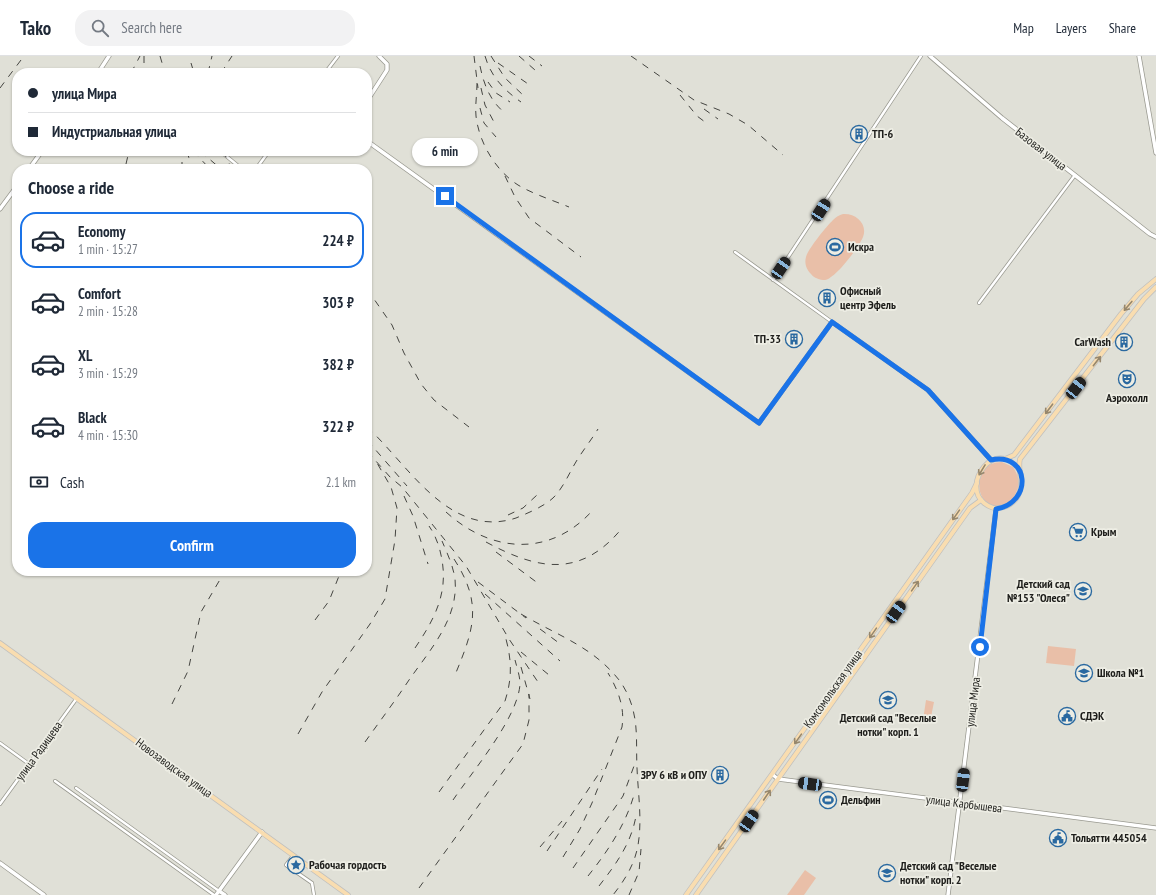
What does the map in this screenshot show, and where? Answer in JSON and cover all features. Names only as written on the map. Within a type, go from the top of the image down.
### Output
[{"type":"main road","points":[[1156,279],[1138,294],[1121,314],[1014,455],[1005,459],[991,460],[981,470],[977,483],[981,500],[988,506],[996,509],[1011,504],[1018,496],[1021,487],[1020,459],[1144,299],[1156,287]]},
{"type":"main road","points":[[1138,294],[1144,299]]},
{"type":"main road","points":[[1005,459],[1016,466],[1020,471]]},
{"type":"main road","name":"Комсомольская улица","points":[[686,895],[773,775],[972,493],[977,483]]},
{"type":"main road","name":"Комсомольская улица","points":[[696,895],[970,508],[981,500]]},
{"type":"main road","points":[[898,598],[903,602]]},
{"type":"main road","name":"Новозаводская улица","points":[[0,643],[78,698],[348,895]]},
{"type":"main road","points":[[821,706],[826,710]]},
{"type":"street","points":[[101,68],[109,56]]},
{"type":"street","points":[[329,68],[338,56]]},
{"type":"street","points":[[372,93],[387,70],[387,64],[379,56]]},
{"type":"street","points":[[773,280],[922,56]]},
{"type":"street","name":"Базовая улица","points":[[930,56],[1002,118],[1150,234],[1156,237]]},
{"type":"street","points":[[1139,56],[1156,153]]},
{"type":"street","points":[[372,145],[759,423],[832,322]]},
{"type":"street","points":[[226,156],[236,164]]},
{"type":"street","points":[[979,303],[1075,174]]},
{"type":"street","points":[[0,209],[12,193]]},
{"type":"street","points":[[1150,234],[1156,240]]},
{"type":"street","points":[[735,252],[928,390],[991,460]]},
{"type":"street","name":"улица Мира","points":[[948,895],[996,509]]},
{"type":"street","name":"улица Радищева","points":[[0,804],[78,698]]},
{"type":"street","points":[[0,743],[29,764]]},
{"type":"street","points":[[773,775],[778,779]]},
{"type":"street","name":"улица Карбышева","points":[[778,779],[1156,828]]},
{"type":"street","points":[[55,781],[215,895],[220,891],[262,832]]},
{"type":"street","points":[[76,788],[225,895]]},
{"type":"street","points":[[293,855],[286,865],[312,883],[314,895]]},
{"type":"street","points":[[0,863],[44,895]]},
{"type":"shaded area","name":"Искра","points":[[843,214],[852,215],[860,220],[864,228],[863,237],[852,255],[840,269],[829,278],[821,280],[812,275],[807,269],[805,262],[807,253],[835,218]]},
{"type":"shaded area","points":[[1002,462],[1013,467],[1018,477],[1018,486],[1015,495],[1009,503],[1003,506],[993,506],[986,502],[981,495],[979,486],[980,477],[984,469],[992,464]]},
{"type":"shaded area","points":[[1048,646],[1076,649],[1074,666],[1046,663]]},
{"type":"shaded area","points":[[926,700],[934,702],[930,722],[923,720]]},
{"type":"shaded area","points":[[805,870],[816,878],[804,895],[787,895]]},
{"type":"railway","points":[[15,68],[24,56]]},
{"type":"railway","points":[[134,68],[140,56]]},
{"type":"railway","points":[[144,56],[144,68]]},
{"type":"railway","points":[[160,56],[164,68]]},
{"type":"railway","points":[[209,68],[212,56]]},
{"type":"railway","points":[[224,68],[232,56]]},
{"type":"railway","points":[[474,56],[478,88]]},
{"type":"railway","points":[[485,56],[495,77],[509,93],[521,102]]},
{"type":"railway","points":[[491,56],[505,78],[524,96]]},
{"type":"railway","points":[[519,56],[535,70]]},
{"type":"railway","points":[[529,56],[542,66]]},
{"type":"railway","points":[[631,56],[694,100],[729,114],[748,125],[783,155]]},
{"type":"railway","points":[[191,63],[192,68]]},
{"type":"railway","points":[[498,63],[531,86]]},
{"type":"railway","points":[[480,66],[483,80],[488,92],[495,103],[505,113]]},
{"type":"railway","points":[[0,88],[12,72]]},
{"type":"railway","points":[[488,82],[496,93],[510,102]]},
{"type":"railway","points":[[477,83],[476,116],[478,126],[485,146],[496,164],[518,185],[569,207]]},
{"type":"railway","points":[[481,88],[485,105],[495,124]]},
{"type":"railway","points":[[680,95],[697,116],[705,122]]},
{"type":"railway","points":[[480,108],[484,123],[496,137]]},
{"type":"railway","points":[[704,109],[718,119]]},
{"type":"railway","points":[[126,164],[128,156]]},
{"type":"railway","points":[[182,156],[182,164]]},
{"type":"railway","points":[[188,156],[191,164]]},
{"type":"railway","points":[[198,156],[205,164]]},
{"type":"railway","points":[[206,156],[215,164]]},
{"type":"railway","points":[[226,156],[230,164]]},
{"type":"railway","points":[[505,176],[515,197],[529,218],[581,257]]},
{"type":"railway","points":[[372,296],[392,325],[404,353],[421,384],[434,400],[469,427]]},
{"type":"railway","points":[[372,432],[414,478],[450,509],[470,518],[492,522],[516,518],[540,507],[553,498],[562,487],[576,462],[598,429]]},
{"type":"railway","points":[[372,446],[407,486]]},
{"type":"railway","points":[[372,457],[390,477],[402,487],[466,566],[509,639],[540,685]]},
{"type":"railway","points":[[298,734],[322,692],[370,624],[385,599],[395,540],[397,508],[391,487],[377,463]]},
{"type":"railway","points":[[508,515],[523,508],[537,495]]},
{"type":"railway","points":[[404,496],[413,516],[428,564]]},
{"type":"railway","points":[[446,512],[463,526],[482,536],[501,542],[520,544],[539,543],[558,536],[576,526],[593,510]]},
{"type":"railway","points":[[415,648],[428,627],[438,606],[443,584],[440,551],[436,538],[429,526]]},
{"type":"railway","points":[[486,542],[523,559],[541,563],[558,564],[575,562],[591,555],[607,544],[623,527]]},
{"type":"railway","points":[[365,742],[434,645],[448,620],[455,593],[455,579],[442,541]]},
{"type":"railway","points":[[496,552],[539,584]]},
{"type":"railway","points":[[454,559],[463,575],[472,603],[471,630],[462,659],[455,675]]},
{"type":"railway","points":[[172,704],[188,671],[201,612],[222,576]]},
{"type":"railway","points":[[315,620],[329,601],[339,576]]},
{"type":"railway","points":[[478,582],[526,618]]},
{"type":"railway","points":[[485,594],[560,661]]},
{"type":"railway","points":[[521,614],[570,640],[603,663],[620,681],[626,690],[632,705],[636,731],[640,830],[637,850],[631,868],[613,895]]},
{"type":"railway","points":[[540,629],[559,643]]},
{"type":"railway","points":[[439,792],[505,701],[510,678],[509,655],[506,639]]},
{"type":"railway","points":[[521,652],[549,675]]},
{"type":"railway","points":[[453,800],[493,744],[511,713],[517,698],[520,684],[515,660]]},
{"type":"railway","points":[[521,667],[530,699]]},
{"type":"railway","points":[[563,857],[580,829],[592,803],[622,727],[622,706],[615,686],[608,673]]},
{"type":"railway","points":[[419,888],[523,744],[529,720],[529,694]]},
{"type":"railway","points":[[573,868],[623,796],[634,766]]},
{"type":"railway","points":[[547,851],[602,769]]},
{"type":"railway","points":[[588,876],[603,857],[616,836],[632,803],[635,791]]},
{"type":"railway","points":[[599,886],[617,862],[627,845],[636,816]]},
{"type":"railway","points":[[540,847],[562,821]]},
{"type":"railway","points":[[629,895],[639,872],[641,849]]},
{"type":"place","name":"ТП-6","points":[[859,134]]},
{"type":"place","name":"Искра","points":[[835,247]]},
{"type":"place","name":"Офисный центр Эфель","points":[[827,298]]},
{"type":"place","name":"ТП-33","points":[[794,339]]},
{"type":"place","name":"CarWash","points":[[1124,342]]},
{"type":"place","name":"Аэрохолл","points":[[1127,379]]},
{"type":"place","name":"Крым","points":[[1078,532]]},
{"type":"place","name":"Детский сад №153 \"Олеся\"","points":[[1083,591]]},
{"type":"place","name":"Школа №1","points":[[1084,673]]},
{"type":"place","name":"Детский сад \"Веселые нотки\" корп. 1","points":[[888,700]]},
{"type":"place","name":"СДЭК","points":[[1067,716]]},
{"type":"place","name":"ЗРУ 6 кВ и ОПУ","points":[[720,775]]},
{"type":"place","name":"Дельфин","points":[[828,800]]},
{"type":"place","name":"Тольятти 445054","points":[[1058,838]]},
{"type":"place","name":"Рабочая гордость","points":[[296,865]]},
{"type":"place","name":"Детский сад \"Веселые нотки\" корп. 2","points":[[887,873]]},
{"type":"route","points":[[445,196],[759,423],[832,322],[875,354],[928,390],[991,460],[1005,459],[1011,462],[1020,471],[1022,479],[1018,496],[1011,504],[1004,508],[996,509],[980,647]]}]
